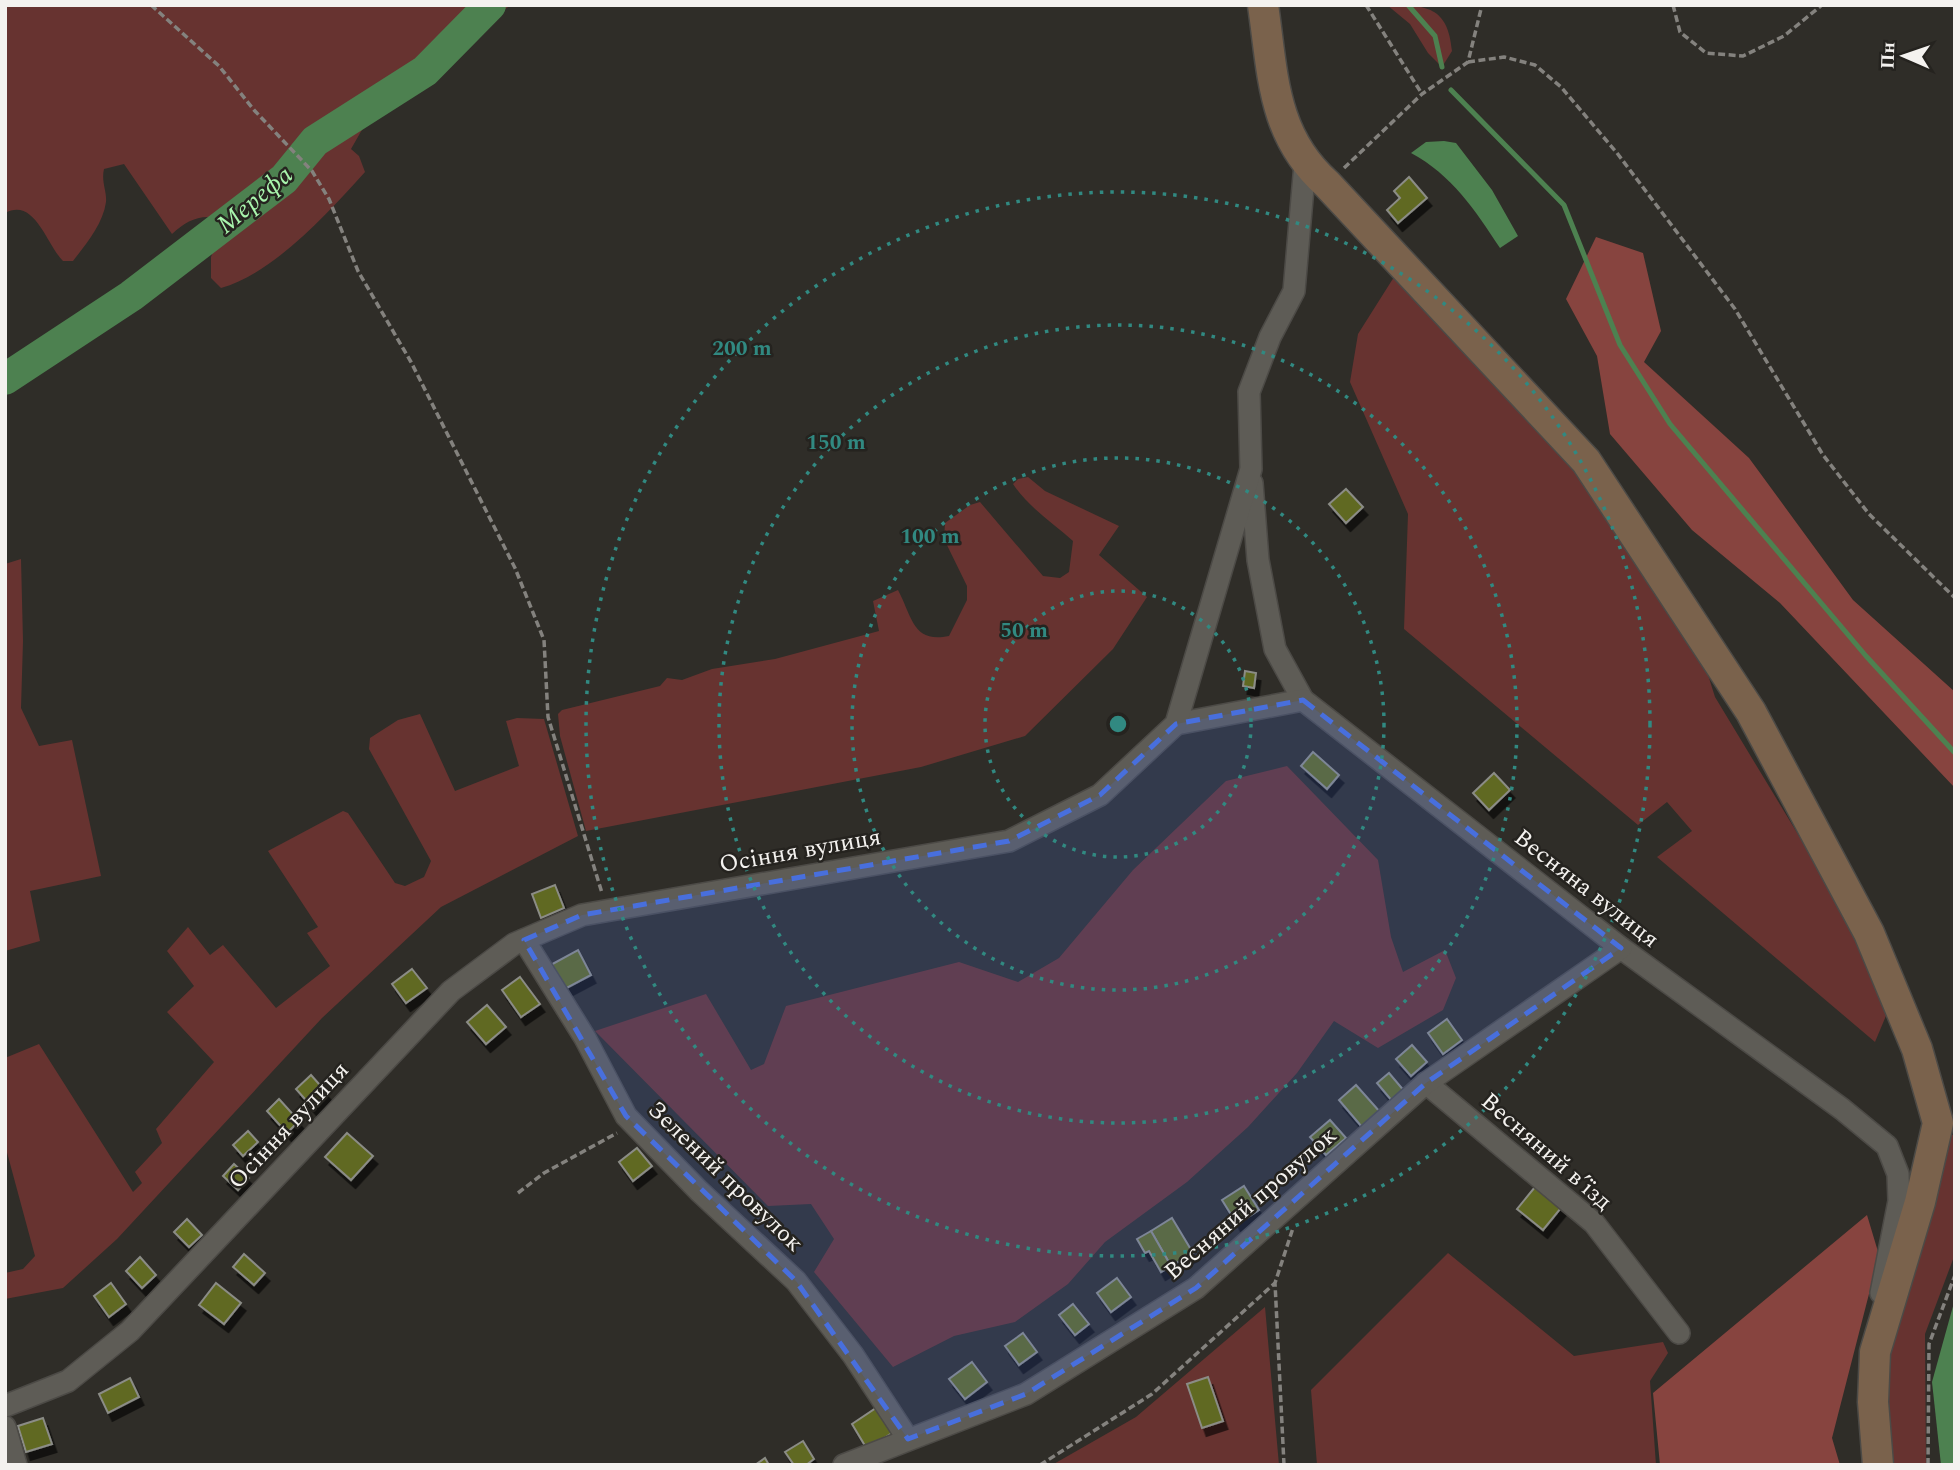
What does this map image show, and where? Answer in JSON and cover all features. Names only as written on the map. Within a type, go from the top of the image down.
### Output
[{"type":"street","points":[[1263,5],[1277,104],[1305,164],[1327,184],[1587,461],[1743,701],[1869,933],[1946,1124],[1875,1352],[1872,1402],[1878,1465]]},
{"type":"street","points":[[1303,700],[1176,724],[1251,469],[1249,392],[1270,337],[1294,291],[1305,164]]},
{"type":"street","name":"Весняна вулиця","points":[[1251,469],[1258,560],[1275,649],[1303,700],[1621,948],[1842,1109],[1886,1146],[1898,1174],[1899,1201],[1880,1287],[1884,1326]]},
{"type":"street","name":"Осіння вулиця","points":[[5,1406],[68,1381],[130,1331],[451,991],[524,940],[582,915],[1009,841],[1100,795],[1176,724]]},
{"type":"street","name":"Зелений провулок","points":[[524,940],[634,1124],[796,1281],[853,1355],[908,1439]]},
{"type":"street","name":"Весняний провулок","points":[[844,1465],[1026,1394],[1196,1288],[1304,1195],[1426,1083],[1621,948]]},
{"type":"street","name":"Весняний в’їзд","points":[[1426,1083],[1594,1223],[1679,1333]]},
{"type":"street","points":[[5,1427],[16,1465]]},
{"type":"path","points":[[151,5],[219,66],[254,110],[312,171],[329,199],[358,271],[411,362],[520,580],[544,640],[548,717],[607,911]]},
{"type":"path","points":[[1366,5],[1422,94]]},
{"type":"path","points":[[1468,62],[1482,5]]},
{"type":"path","points":[[1673,5],[1680,32],[1706,53],[1743,56],[1784,36],[1822,5]]},
{"type":"path","points":[[1327,184],[1422,94],[1468,62],[1504,57],[1535,65],[1561,87],[1617,153],[1735,309],[1823,455],[1869,514],[1955,598]]},
{"type":"path","points":[[518,1193],[544,1173],[634,1124]]},
{"type":"path","points":[[1284,1465],[1275,1283],[1304,1195]]},
{"type":"path","points":[[1928,1465],[1929,1344],[1955,1275]]},
{"type":"path","points":[[1040,1465],[1152,1394],[1275,1283]]},
{"type":"highlighted area","points":[[1303,700],[1621,948],[1426,1083],[1196,1288],[1026,1394],[908,1439],[796,1281],[626,1116],[524,940],[582,915],[1009,841],[1100,795],[1176,724]]},
{"type":"shaded area","points":[[5,5],[511,5],[466,35],[457,54],[371,114],[351,149],[359,156],[365,172],[317,223],[261,269],[221,288],[211,278],[211,257],[222,228],[218,218],[193,220],[172,234],[124,164],[104,169],[104,210],[93,233],[73,261],[63,261],[39,225],[24,211],[5,213]]},
{"type":"shaded area","points":[[1387,5],[1424,8],[1440,17],[1450,36],[1452,51],[1442,67],[1428,53],[1410,24]]},
{"type":"shaded area","points":[[1426,142],[1456,143],[1492,190],[1518,236],[1500,248],[1472,207],[1451,183],[1411,153]]},
{"type":"shaded area","points":[[1596,237],[1643,253],[1661,331],[1644,362],[1749,458],[1853,600],[1955,692],[1955,788],[1780,603],[1692,530],[1610,434],[1597,356],[1566,299]]},
{"type":"shaded area","points":[[1394,277],[1551,434],[1698,643],[1715,697],[1854,927],[1888,1011],[1875,1042],[1657,857],[1692,831],[1667,802],[1638,825],[1404,629],[1408,514],[1350,382],[1358,334]]},
{"type":"shaded area","points":[[1028,477],[1045,491],[1119,526],[1099,555],[1147,597],[1113,649],[1025,736],[921,767],[586,831],[560,736],[558,714],[562,710],[660,686],[667,678],[682,680],[712,669],[775,659],[879,631],[873,601],[898,590],[911,619],[921,632],[928,636],[949,636],[967,600],[967,586],[944,539],[945,523],[970,505],[980,502],[1043,576],[1060,578],[1069,572],[1073,541],[1033,507],[1013,484],[1018,479]]},
{"type":"shaded area","points":[[21,559],[21,708],[39,746],[72,740],[101,876],[30,891],[40,941],[5,951],[5,564]]},
{"type":"shaded area","points":[[420,714],[455,791],[519,766],[506,721],[517,718],[544,719],[578,836],[441,907],[322,1018],[117,1239],[63,1288],[5,1299],[5,1273],[23,1269],[35,1256],[5,1145],[5,1058],[39,1044],[133,1192],[142,1183],[135,1172],[162,1143],[156,1129],[214,1062],[167,1012],[194,986],[167,951],[188,927],[210,955],[223,945],[276,1008],[330,966],[307,933],[318,927],[268,851],[343,811],[348,813],[395,883],[405,886],[424,877],[431,861],[369,749],[370,738],[398,720]]},
{"type":"shaded area","points":[[1287,766],[1378,860],[1391,937],[1403,972],[1445,950],[1456,978],[1443,1010],[1378,1048],[1334,1021],[1297,1073],[1248,1127],[1187,1182],[1105,1242],[1068,1284],[1015,1322],[954,1336],[893,1367],[814,1272],[834,1239],[811,1204],[768,1206],[595,1031],[706,994],[751,1070],[764,1064],[786,1006],[959,962],[1018,982],[1059,958],[1133,870],[1226,781]]},
{"type":"shaded area","points":[[1948,1135],[1955,1135],[1955,1254],[1925,1334],[1926,1465],[1891,1465],[1886,1349]]},
{"type":"shaded area","points":[[1867,1215],[1879,1255],[1832,1438],[1840,1465],[1660,1465],[1653,1393]]},
{"type":"shaded area","points":[[1448,1253],[1574,1356],[1663,1342],[1668,1353],[1650,1381],[1656,1465],[1317,1465],[1311,1390]]},
{"type":"shaded area","points":[[1955,1299],[1955,1465],[1941,1465],[1932,1382]]},
{"type":"shaded area","points":[[1265,1307],[1279,1465],[1052,1465],[1136,1417]]},
{"type":"building","points":[[1409,177],[1427,198],[1398,223],[1387,210],[1400,198],[1394,191]]},
{"type":"building","points":[[1346,489],[1363,507],[1346,523],[1329,504]]},
{"type":"building","points":[[1245,671],[1256,673],[1254,688],[1243,686]]},
{"type":"building","points":[[1313,752],[1339,775],[1327,789],[1301,766]]},
{"type":"building","points":[[1494,773],[1510,790],[1489,810],[1473,793]]},
{"type":"building","points":[[555,885],[564,908],[541,918],[532,894]]},
{"type":"building","points":[[578,950],[591,975],[561,991],[547,967]]},
{"type":"building","points":[[412,969],[427,988],[406,1003],[392,984]]},
{"type":"building","points":[[520,977],[540,1004],[521,1017],[502,990]]},
{"type":"building","points":[[487,1005],[506,1027],[486,1044],[467,1022]]},
{"type":"building","points":[[1447,1019],[1462,1040],[1443,1054],[1428,1033]]},
{"type":"building","points":[[1412,1045],[1427,1062],[1411,1076],[1396,1059]]},
{"type":"building","points":[[1389,1073],[1405,1092],[1393,1102],[1377,1083]]},
{"type":"building","points":[[311,1075],[327,1093],[312,1107],[296,1089]]},
{"type":"building","points":[[1356,1085],[1380,1112],[1362,1127],[1339,1100]]},
{"type":"building","points":[[279,1099],[299,1121],[287,1133],[267,1111]]},
{"type":"building","points":[[1330,1120],[1346,1138],[1326,1155],[1310,1137]]},
{"type":"building","points":[[248,1131],[258,1142],[243,1156],[233,1145]]},
{"type":"building","points":[[347,1133],[373,1156],[351,1180],[325,1157]]},
{"type":"building","points":[[637,1148],[652,1166],[633,1181],[619,1162]]},
{"type":"building","points":[[234,1164],[249,1178],[238,1190],[223,1176]]},
{"type":"building","points":[[1244,1186],[1259,1210],[1237,1224],[1222,1200]]},
{"type":"building","points":[[1535,1187],[1561,1208],[1543,1230],[1517,1209]]},
{"type":"building","points":[[1172,1218],[1193,1253],[1171,1266],[1151,1231]]},
{"type":"building","points":[[187,1219],[202,1235],[189,1247],[174,1232]]},
{"type":"building","points":[[1151,1231],[1171,1266],[1161,1272],[1149,1251],[1145,1253],[1137,1239]]},
{"type":"building","points":[[244,1254],[265,1273],[254,1285],[233,1267]]},
{"type":"building","points":[[140,1257],[156,1275],[142,1288],[126,1271]]},
{"type":"building","points":[[1117,1278],[1131,1297],[1111,1312],[1097,1293]]},
{"type":"building","points":[[111,1283],[126,1304],[109,1317],[94,1296]]},
{"type":"building","points":[[216,1283],[241,1303],[224,1324],[199,1305]]},
{"type":"building","points":[[1073,1304],[1089,1324],[1075,1335],[1059,1315]]},
{"type":"building","points":[[1023,1333],[1037,1352],[1019,1365],[1005,1346]]},
{"type":"building","points":[[972,1362],[987,1382],[965,1399],[949,1379]]},
{"type":"building","points":[[1208,1377],[1223,1421],[1202,1428],[1187,1384]]},
{"type":"building","points":[[130,1378],[139,1397],[108,1413],[99,1394]]},
{"type":"building","points":[[879,1406],[895,1431],[867,1449],[852,1424]]},
{"type":"building","points":[[43,1418],[52,1444],[26,1452],[18,1426]]},
{"type":"building","points":[[803,1441],[814,1459],[806,1465],[794,1465],[785,1452]]},
{"type":"building","points":[[765,1458],[769,1465],[755,1465]]},
{"type":"waterway","name":"Мерефа","points":[[5,379],[131,296],[284,179],[315,141],[425,71],[490,5]]},
{"type":"waterway","points":[[1408,5],[1435,36],[1442,67]]},
{"type":"waterway","points":[[1451,90],[1564,205],[1620,345],[1670,424],[1866,656],[1955,753]]}]
